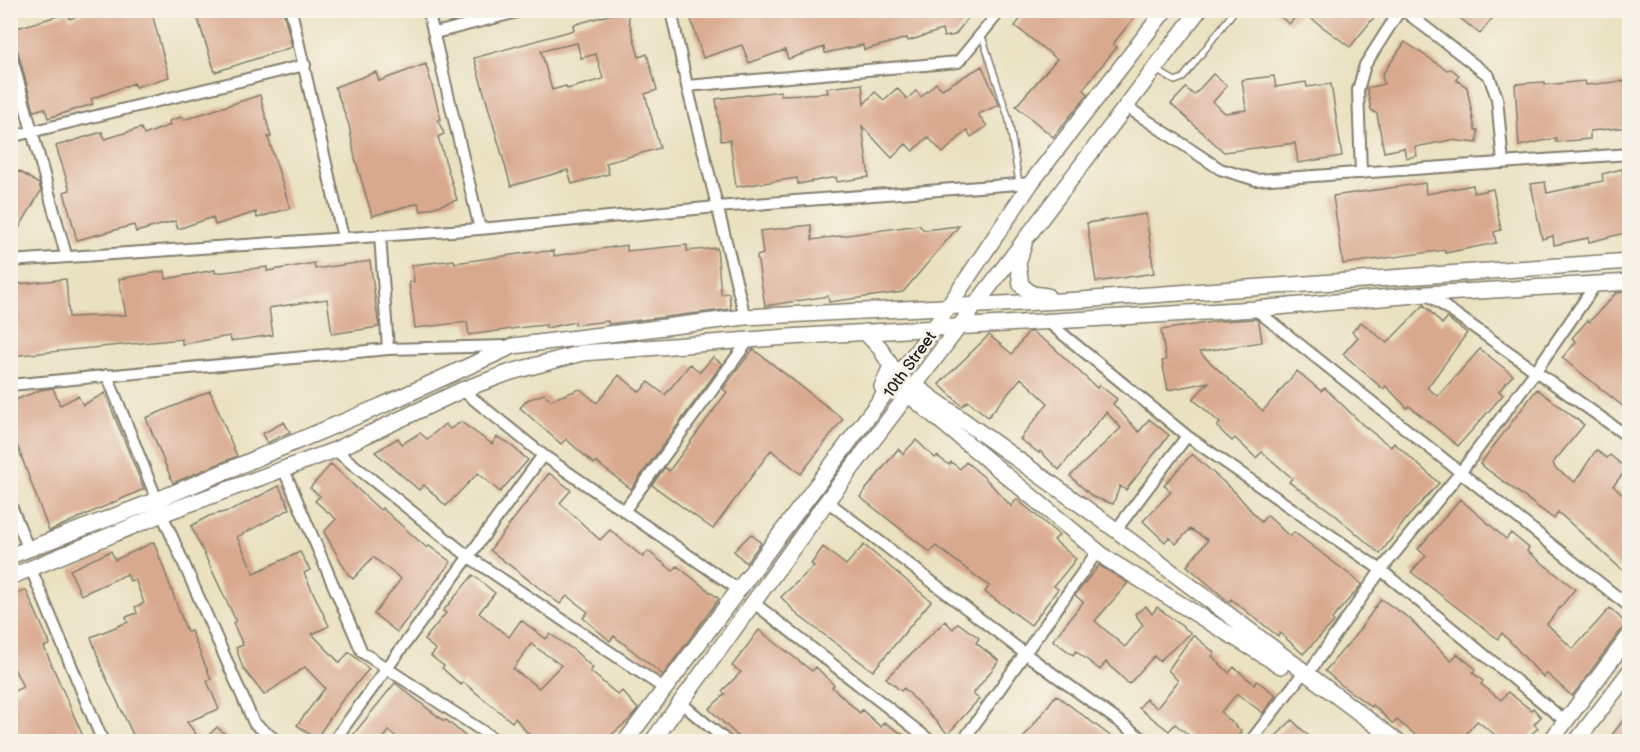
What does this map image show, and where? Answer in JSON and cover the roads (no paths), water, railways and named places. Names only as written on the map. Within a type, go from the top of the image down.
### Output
[{"type":"main road","name":"10th Street","points":[[625,741],[934,327],[1025,184],[1165,10]]},
{"type":"main road","name":"10th Street","points":[[652,741],[827,501],[1199,10]]},
{"type":"main road","points":[[1025,237],[1018,264],[1021,285],[1032,294],[1080,300]]},
{"type":"main road","points":[[10,577],[513,346],[745,317],[1080,300],[1629,261]]},
{"type":"main road","points":[[10,556],[28,548],[284,470],[335,450],[462,390],[511,372],[582,353],[934,327],[1255,309],[1427,294],[1629,282]]},
{"type":"main road","points":[[865,332],[880,348],[891,366],[871,412]]},
{"type":"main road","points":[[912,390],[1116,530],[1304,676],[1381,741]]},
{"type":"main road","points":[[912,390],[1097,552],[1304,676],[1398,741]]},
{"type":"main road","points":[[1550,741],[1629,635]]},
{"type":"main road","points":[[1576,741],[1629,671]]},
{"type":"street","points":[[291,10],[343,238]]},
{"type":"street","points":[[428,10],[480,229]]},
{"type":"street","points":[[435,33],[525,10]]},
{"type":"street","points":[[671,10],[687,86],[745,317]]},
{"type":"street","points":[[687,86],[958,63],[1001,10]]},
{"type":"street","points":[[1361,172],[1358,90],[1365,66],[1401,10],[1489,76],[1497,98],[1503,163]]},
{"type":"street","points":[[10,51],[66,255]]},
{"type":"street","points":[[10,137],[305,64]]},
{"type":"street","points":[[1127,107],[1220,169],[1256,180],[1629,154]]},
{"type":"street","points":[[10,261],[66,255],[480,229],[717,207],[1025,184]]},
{"type":"street","points":[[380,234],[388,349]]},
{"type":"street","points":[[1250,741],[1304,676],[1381,570],[1460,473],[1535,372],[1596,284]]},
{"type":"street","points":[[1427,294],[1629,438]]},
{"type":"street","points":[[1255,309],[1629,607]]},
{"type":"street","points":[[1048,322],[1187,436],[1381,570],[1565,721]]},
{"type":"street","points":[[624,511],[749,340]]},
{"type":"street","points":[[10,386],[388,349],[513,346]]},
{"type":"street","points":[[107,375],[160,507],[254,723],[278,741]]},
{"type":"street","points":[[462,390],[543,455],[739,590]]},
{"type":"street","points":[[1116,530],[1187,436]]},
{"type":"street","points":[[335,450],[469,557],[665,689]]},
{"type":"street","points":[[333,741],[543,455]]},
{"type":"street","points":[[284,470],[362,652],[499,741]]},
{"type":"street","points":[[827,501],[1023,652],[1147,741]]},
{"type":"street","points":[[10,503],[28,548]]},
{"type":"street","points":[[962,741],[1023,652],[1097,552]]},
{"type":"street","points":[[31,569],[103,741]]},
{"type":"street","points":[[754,603],[932,741]]},
{"type":"street","points":[[681,703],[728,741]]},
{"type":"lane","points":[[1155,69],[1175,81],[1183,78],[1235,10]]},
{"type":"lane","points":[[981,34],[1009,120],[1025,184]]}]
